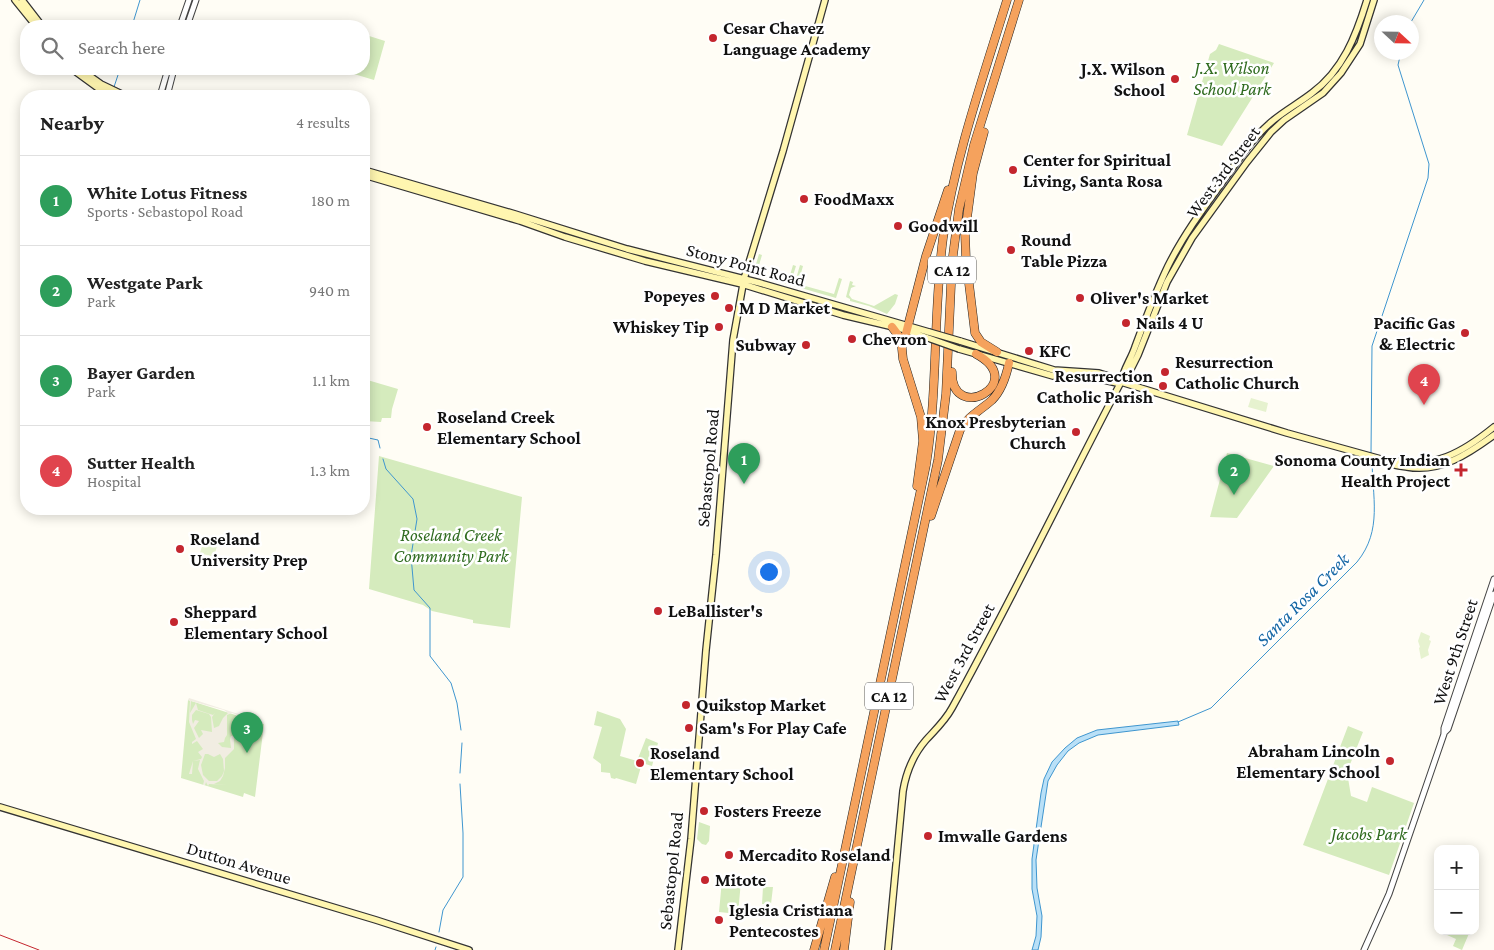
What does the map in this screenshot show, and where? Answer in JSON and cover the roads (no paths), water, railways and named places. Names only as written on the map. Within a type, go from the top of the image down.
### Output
[{"type":"highway","name":"CA 12","points":[[824,950],[908,553],[929,444],[935,386],[941,257],[949,203],[960,155],[1007,0]]},
{"type":"highway","name":"CA 12","points":[[835,950],[934,482],[942,431],[946,383],[953,253],[964,187],[976,140],[1019,0]]},
{"type":"highway","points":[[997,352],[981,342],[974,331],[965,233],[974,169],[1001,70],[1008,34]]},
{"type":"highway","points":[[907,371],[903,346],[907,328],[928,247],[960,155]]},
{"type":"highway","points":[[950,311],[952,381],[958,391],[969,397],[978,397],[985,394],[993,386],[995,378],[990,363],[976,354]]},
{"type":"highway","points":[[892,327],[901,339],[902,356],[920,412],[923,435],[908,553]]},
{"type":"highway","points":[[920,546],[960,430],[968,419],[997,393],[1003,383],[1009,363]]},
{"type":"highway","points":[[814,950],[847,842]]},
{"type":"highway","points":[[844,950],[857,845]]},
{"type":"main road","points":[[15,0],[31,20]]},
{"type":"main road","points":[[22,0],[37,20]]},
{"type":"main road","name":"Sebastopol Road","points":[[678,950],[691,839],[716,555],[732,343],[743,281],[783,151],[825,0]]},
{"type":"main road","name":"West 3rd Street","points":[[888,950],[902,791],[909,768],[921,746],[940,725],[952,707],[1121,382],[1122,375],[1134,351],[1148,311],[1168,267],[1189,229],[1245,151],[1264,129],[1280,114],[1311,94],[1334,72],[1352,44],[1367,0]]},
{"type":"main road","name":"West 3rd Street","points":[[1121,382],[1127,377],[1138,355],[1164,289],[1192,238],[1271,132],[1284,120],[1324,93],[1341,74],[1360,44],[1374,0]]},
{"type":"main road","points":[[80,75],[102,90]]},
{"type":"main road","points":[[88,75],[114,90]]},
{"type":"main road","name":"Stony Point Road","points":[[370,172],[520,215],[624,248],[700,267],[843,315],[892,327],[907,328]]},
{"type":"main road","name":"Stony Point Road","points":[[370,177],[520,221],[627,256],[743,281],[907,328],[960,349],[1056,376],[1091,377],[1117,383],[1121,382]]},
{"type":"main road","points":[[683,269],[696,270],[700,267]]},
{"type":"main road","name":"Stony Point Road","points":[[928,335],[960,341],[1058,371],[1099,373],[1118,379],[1121,382],[1380,460],[1424,462],[1447,457],[1469,446],[1494,427]]},
{"type":"main road","name":"Stony Point Road","points":[[1388,461],[1391,464],[1412,468],[1440,465],[1471,452],[1494,435]]},
{"type":"main road","name":"Dutton Avenue","points":[[0,807],[376,920],[469,950]]},
{"type":"street","points":[[182,20],[189,0]]},
{"type":"street","points":[[189,20],[196,0]]},
{"type":"street","points":[[162,90],[166,75]]},
{"type":"street","points":[[169,90],[172,75]]},
{"type":"street","name":"West 9th Street","points":[[1364,950],[1389,894],[1444,734],[1444,728],[1494,579]]},
{"type":"street","name":"West 9th Street","points":[[1444,734],[1448,729],[1494,594]]},
{"type":"water","points":[[1178,721],[1179,725],[1098,735],[1079,743],[1068,751],[1057,765],[1048,781],[1036,860],[1037,888],[1042,916],[1038,950],[1032,950],[1036,936],[1037,916],[1032,889],[1032,859],[1041,793],[1044,779],[1052,762],[1077,738],[1097,730]]},
{"type":"waterway","points":[[134,20],[140,0]]},
{"type":"waterway","name":"Santa Rosa Creek","points":[[1415,15],[1424,0]]},
{"type":"waterway","name":"Santa Rosa Creek","points":[[1371,454],[1372,346],[1428,178],[1429,164],[1398,65],[1399,60]]},
{"type":"waterway","points":[[114,87],[118,75]]},
{"type":"waterway","points":[[370,438],[378,440],[380,448]]},
{"type":"waterway","name":"Santa Rosa Creek","points":[[1178,722],[1211,708],[1357,562],[1365,550],[1373,525],[1372,458]]},
{"type":"waterway","points":[[383,459],[386,469],[413,499],[417,519],[411,556],[414,590],[430,608],[430,656],[451,683],[457,703],[461,730]]},
{"type":"waterway","points":[[460,773],[462,743]]},
{"type":"waterway","points":[[439,932],[443,910],[463,877],[460,784]]},
{"type":"railway","points":[[0,935],[39,950]]},
{"type":"place","name":"Cesar Chavez Language Academy","points":[[713,38]]},
{"type":"place","name":"J.X. Wilson School","points":[[1175,79]]},
{"type":"place","name":"Center for Spiritual Living, Santa Rosa","points":[[1013,170]]},
{"type":"place","name":"FoodMaxx","points":[[804,199]]},
{"type":"place","name":"Goodwill","points":[[898,226]]},
{"type":"place","name":"Round Table Pizza","points":[[1011,250]]},
{"type":"place","name":"Popeyes","points":[[715,296]]},
{"type":"place","name":"Oliver's Market","points":[[1080,298]]},
{"type":"place","name":"M D Market","points":[[729,308]]},
{"type":"place","name":"Nails 4 U","points":[[1126,323]]},
{"type":"place","name":"Whiskey Tip","points":[[719,327]]},
{"type":"place","name":"Pacific Gas & Electric","points":[[1465,333]]},
{"type":"place","name":"Chevron","points":[[852,339]]},
{"type":"place","name":"Subway","points":[[806,345]]},
{"type":"place","name":"KFC","points":[[1029,351]]},
{"type":"place","name":"Resurrection Catholic Church","points":[[1165,372]]},
{"type":"place","name":"Resurrection Catholic Parish","points":[[1163,386]]},
{"type":"place","name":"Sutter Health","points":[[1424,405]]},
{"type":"place","name":"Roseland Creek Elementary School","points":[[427,427]]},
{"type":"place","name":"Knox Presbyterian Church","points":[[1076,432]]},
{"type":"place","name":"Sonoma County Indian Health Project","points":[[1461,470]]},
{"type":"place","name":"White Lotus Fitness","points":[[744,484]]},
{"type":"place","name":"Westgate Park","points":[[1234,495]]},
{"type":"place","name":"Roseland University Prep","points":[[180,549]]},
{"type":"place","name":"LeBallister's","points":[[658,611]]},
{"type":"place","name":"Sheppard Elementary School","points":[[174,622]]},
{"type":"place","name":"Quikstop Market","points":[[686,705]]},
{"type":"place","name":"Sam's For Play Cafe","points":[[689,728]]},
{"type":"place","name":"Bayer Garden","points":[[247,753]]},
{"type":"place","name":"Abraham Lincoln Elementary School","points":[[1390,761]]},
{"type":"place","name":"Roseland Elementary School","points":[[640,763]]},
{"type":"place","name":"Fosters Freeze","points":[[704,811]]},
{"type":"place","name":"Imwalle Gardens","points":[[928,836]]},
{"type":"place","name":"Mercadito Roseland","points":[[729,855]]},
{"type":"place","name":"Mitote","points":[[705,880]]},
{"type":"place","name":"Iglesia Cristiana Pentecostes","points":[[719,920]]},
{"type":"park label","name":"J.X. Wilson School Park","points":[[1232,78]]},
{"type":"park label","name":"Roseland Creek Community Park","points":[[451,545]]},
{"type":"park label","name":"Jacobs Park","points":[[1369,834]]}]
